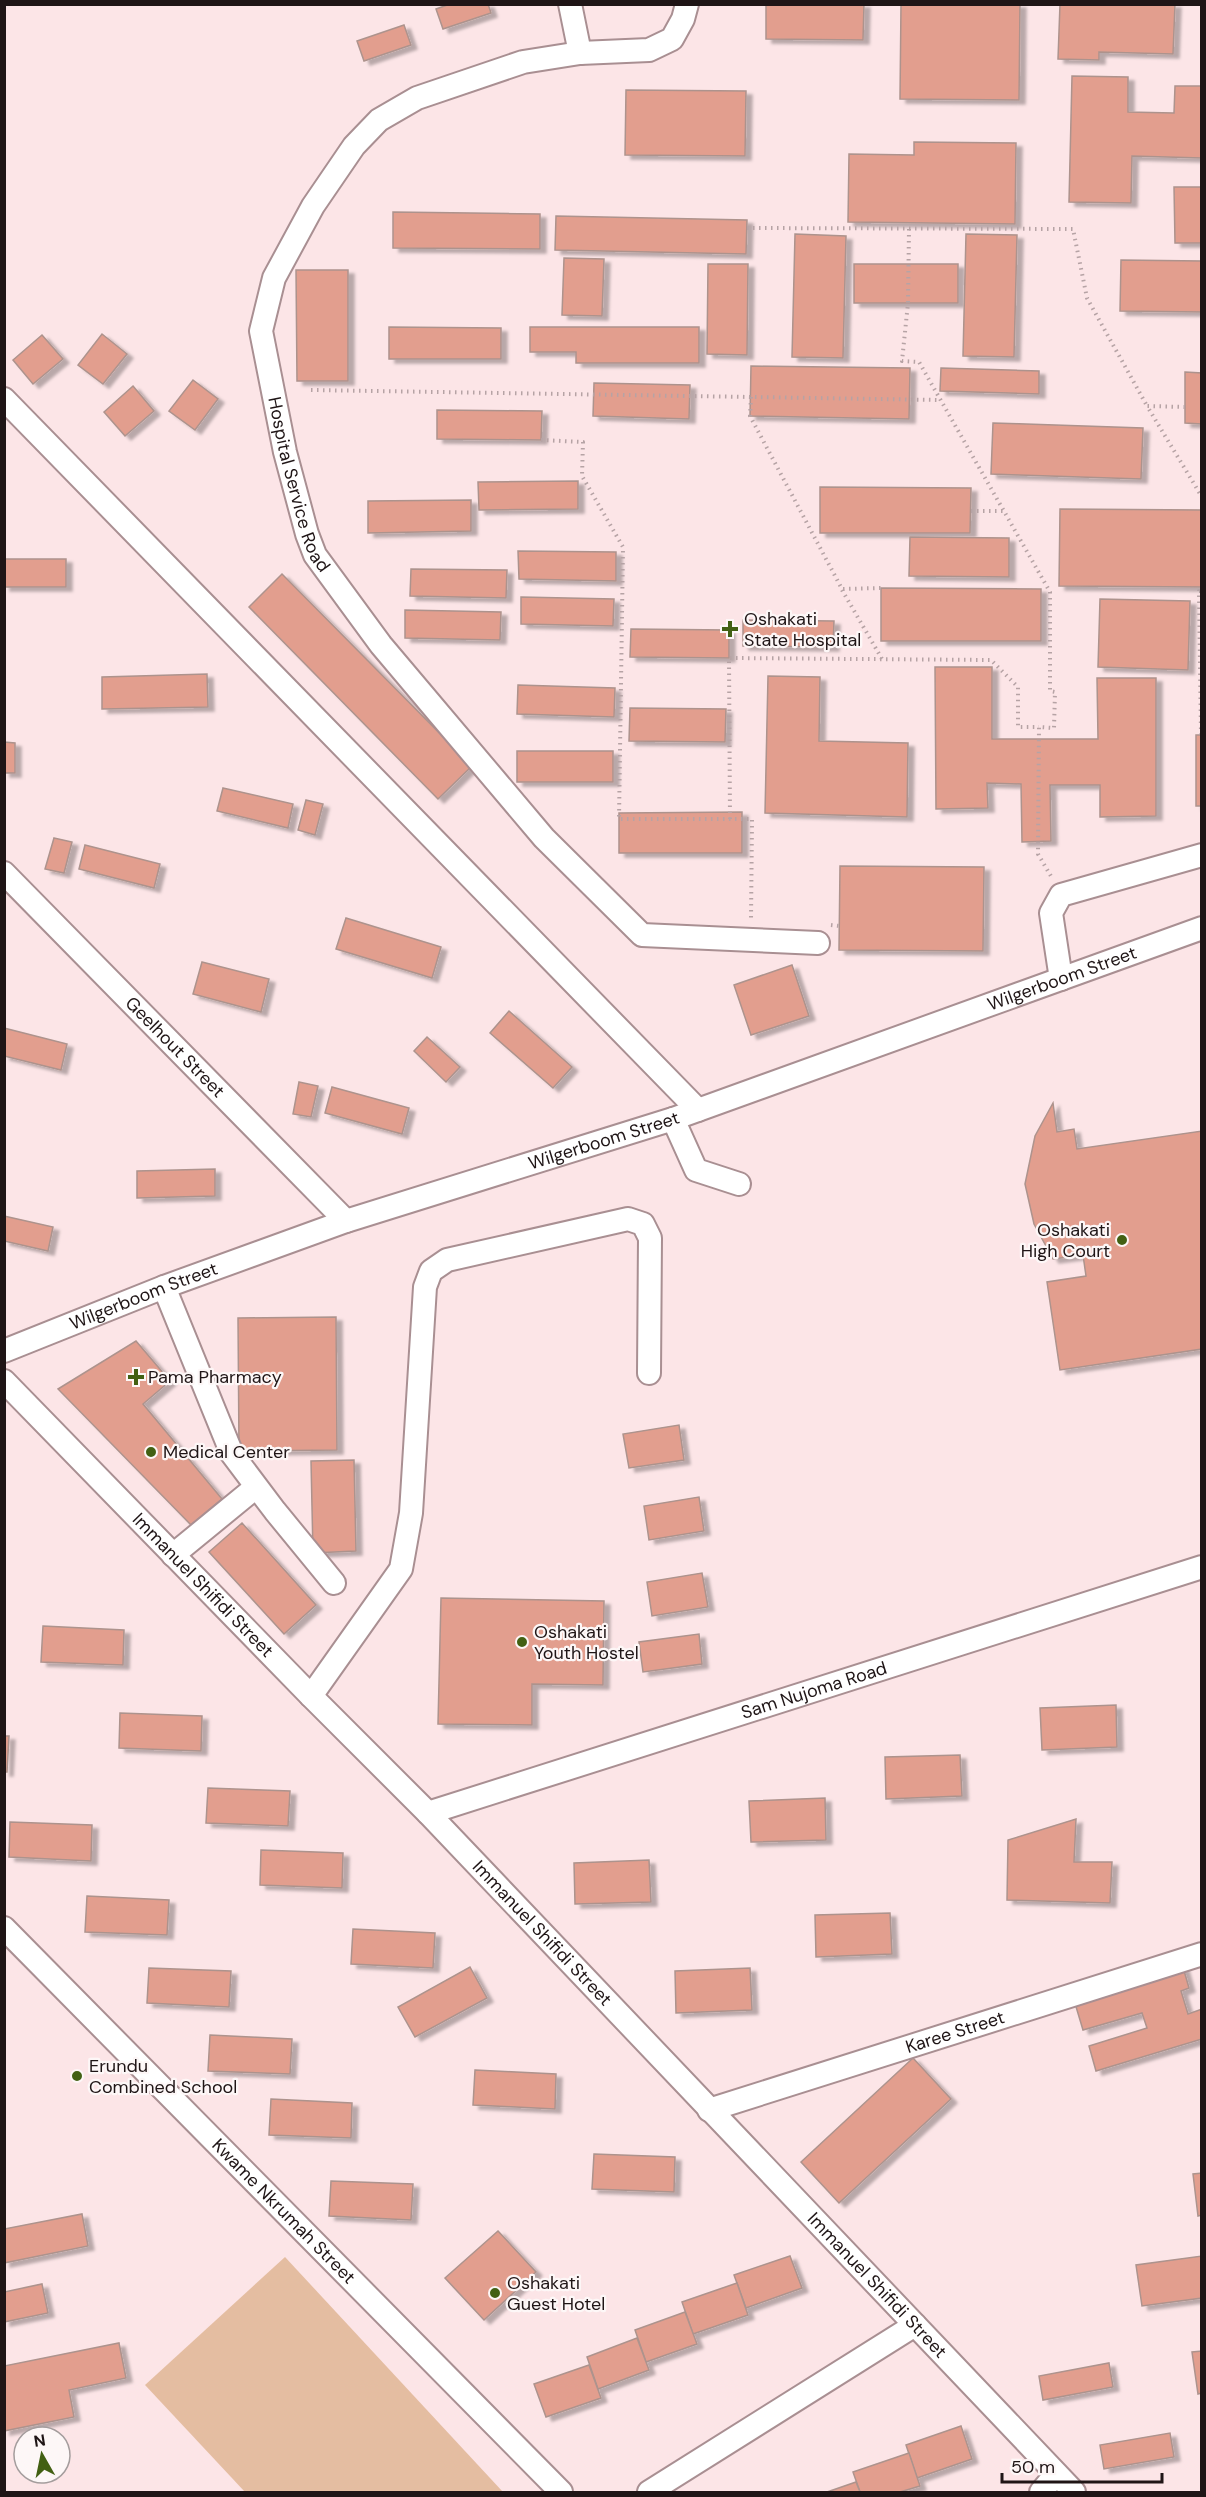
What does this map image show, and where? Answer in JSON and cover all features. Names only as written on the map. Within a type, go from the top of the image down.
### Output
[{"type":"street","points":[[570,4],[580,53]]},
{"type":"street","name":"Hospital Service Road","points":[[687,4],[683,19],[672,39],[649,50],[580,53],[523,62],[417,98],[379,120],[354,146],[313,206],[274,278],[261,331],[285,452],[307,534],[315,555],[381,645],[544,838],[642,935],[823,934]]},
{"type":"street","points":[[4,399],[698,1110]]},
{"type":"street","points":[[1061,979],[1051,913],[1062,895],[1202,855]]},
{"type":"street","name":"Geelhout Street","points":[[4,873],[346,1221]]},
{"type":"street","name":"Wilgerboom Street","points":[[4,1351],[164,1287],[346,1221],[673,1119],[1202,928]]},
{"type":"street","points":[[673,1119],[696,1170],[739,1184]]},
{"type":"street","points":[[310,1696],[401,1569],[411,1513],[425,1287],[431,1271],[447,1260],[628,1219],[643,1224],[650,1238],[649,1373]]},
{"type":"street","points":[[164,1287],[232,1454],[334,1583]]},
{"type":"street","name":"Immanuel Shifidi Street","points":[[4,1382],[310,1696],[428,1813],[1074,2493]]},
{"type":"street","points":[[173,1555],[256,1487]]},
{"type":"street","name":"Sam Nujoma Road","points":[[428,1813],[1202,1567]]},
{"type":"street","name":"Kwame Nkrumah Street","points":[[4,1928],[561,2493]]},
{"type":"street","name":"Karee Street","points":[[709,2110],[1202,1954]]},
{"type":"street","points":[[649,2493],[915,2325]]},
{"type":"street","points":[[1041,2493],[1056,2474]]},
{"type":"path","points":[[747,228],[1073,229],[1087,298],[1147,406],[1202,497]]},
{"type":"path","points":[[730,819],[729,658],[991,660],[1018,687],[1018,727],[1054,728],[1055,692],[1050,691],[1050,592],[919,362],[902,361],[909,284],[909,228]]},
{"type":"path","points":[[311,390],[941,400]]},
{"type":"path","points":[[751,397],[750,416],[882,659]]},
{"type":"path","points":[[1147,406],[1185,407]]},
{"type":"path","points":[[541,440],[583,442],[582,476],[622,547],[619,819],[752,819],[751,922],[762,922]]},
{"type":"path","points":[[971,511],[1003,511]]},
{"type":"path","points":[[842,589],[881,588]]},
{"type":"path","points":[[1201,735],[1199,591],[1202,591]]},
{"type":"path","points":[[1039,727],[1038,854],[1062,895]]},
{"type":"path","points":[[823,934],[840,926]]},
{"type":"shaded area","points":[[285,2257],[503,2492],[245,2492],[145,2385]]},
{"type":"building","points":[[450,4],[488,4],[491,13],[443,29],[436,9]]},
{"type":"building","points":[[766,4],[864,4],[863,40],[766,39]]},
{"type":"building","points":[[901,4],[1020,4],[1019,100],[900,99]]},
{"type":"building","points":[[1060,4],[1175,4],[1173,54],[1099,52],[1099,60],[1058,59]]},
{"type":"building","points":[[404,25],[411,45],[364,61],[357,41]]},
{"type":"building","points":[[1072,76],[1128,77],[1128,112],[1174,113],[1175,86],[1202,86],[1202,158],[1132,156],[1131,203],[1069,202]]},
{"type":"building","points":[[626,90],[746,91],[745,156],[625,155]]},
{"type":"building","points":[[914,142],[1016,143],[1015,224],[848,222],[849,154],[914,155]]},
{"type":"building","points":[[1174,187],[1202,187],[1202,243],[1175,243]]},
{"type":"building","points":[[393,212],[540,214],[540,249],[393,248]]},
{"type":"building","points":[[556,216],[747,220],[746,254],[555,250]]},
{"type":"building","points":[[795,234],[846,236],[843,358],[792,357]]},
{"type":"building","points":[[966,234],[1017,235],[1014,357],[963,356]]},
{"type":"building","points":[[564,258],[604,259],[602,316],[562,315]]},
{"type":"building","points":[[1121,260],[1202,261],[1202,312],[1120,311]]},
{"type":"building","points":[[708,264],[748,264],[747,355],[707,354]]},
{"type":"building","points":[[854,264],[958,264],[958,303],[854,303]]},
{"type":"building","points":[[296,270],[348,270],[348,381],[297,381]]},
{"type":"building","points":[[389,327],[501,328],[501,359],[389,359]]},
{"type":"building","points":[[530,327],[699,327],[699,363],[576,363],[576,352],[530,352]]},
{"type":"building","points":[[102,334],[127,354],[103,384],[78,365]]},
{"type":"building","points":[[42,335],[63,359],[33,384],[13,360]]},
{"type":"building","points":[[751,366],[910,368],[909,419],[750,416]]},
{"type":"building","points":[[941,368],[1039,371],[1039,394],[940,391]]},
{"type":"building","points":[[1185,372],[1202,373],[1202,424],[1185,423]]},
{"type":"building","points":[[193,380],[218,399],[195,430],[169,411]]},
{"type":"building","points":[[594,383],[690,385],[689,419],[593,416]]},
{"type":"building","points":[[133,386],[154,411],[125,436],[104,412]]},
{"type":"building","points":[[437,410],[542,411],[541,440],[437,439]]},
{"type":"building","points":[[993,423],[1143,428],[1141,479],[991,474]]},
{"type":"building","points":[[578,481],[578,509],[479,510],[478,482]]},
{"type":"building","points":[[820,487],[971,488],[970,533],[820,533]]},
{"type":"building","points":[[471,500],[471,531],[368,533],[368,501]]},
{"type":"building","points":[[1060,509],[1202,510],[1202,587],[1059,586]]},
{"type":"building","points":[[910,537],[1009,538],[1009,577],[909,576]]},
{"type":"building","points":[[518,551],[616,552],[616,581],[519,579]]},
{"type":"building","points":[[4,559],[66,559],[66,587],[4,587]]},
{"type":"building","points":[[411,569],[507,570],[506,598],[410,596]]},
{"type":"building","points":[[282,574],[472,766],[438,799],[249,607]]},
{"type":"building","points":[[881,588],[1041,589],[1041,641],[881,641]]},
{"type":"building","points":[[521,597],[614,599],[613,626],[521,624]]},
{"type":"building","points":[[1100,599],[1190,601],[1188,670],[1098,667]]},
{"type":"building","points":[[405,610],[501,612],[500,640],[405,638]]},
{"type":"building","points":[[743,620],[834,621],[833,647],[743,646]]},
{"type":"building","points":[[631,629],[729,630],[729,658],[630,657]]},
{"type":"building","points":[[935,667],[992,667],[992,739],[1098,739],[1097,678],[1156,678],[1156,816],[1100,817],[1100,785],[1050,785],[1051,841],[1022,842],[1021,784],[987,783],[988,808],[936,809]]},
{"type":"building","points":[[207,674],[208,707],[102,709],[102,677]]},
{"type":"building","points":[[768,676],[820,677],[819,741],[908,743],[907,817],[765,813]]},
{"type":"building","points":[[518,685],[615,688],[614,717],[517,714]]},
{"type":"building","points":[[630,708],[726,709],[725,742],[629,741]]},
{"type":"building","points":[[1196,735],[1202,735],[1202,806],[1196,806]]},
{"type":"building","points":[[4,742],[15,743],[15,773],[4,773]]},
{"type":"building","points":[[517,751],[613,751],[613,782],[517,782]]},
{"type":"building","points":[[223,788],[293,804],[288,828],[217,811]]},
{"type":"building","points":[[306,800],[323,804],[315,835],[298,830]]},
{"type":"building","points":[[742,812],[742,853],[619,853],[619,813]]},
{"type":"building","points":[[54,838],[72,842],[64,873],[45,869]]},
{"type":"building","points":[[85,845],[160,864],[154,888],[79,869]]},
{"type":"building","points":[[840,866],[984,867],[983,951],[839,950]]},
{"type":"building","points":[[346,918],[441,947],[432,978],[336,949]]},
{"type":"building","points":[[202,962],[269,979],[261,1012],[193,994]]},
{"type":"building","points":[[792,965],[809,1016],[751,1035],[734,985]]},
{"type":"building","points":[[509,1011],[572,1067],[553,1088],[490,1033]]},
{"type":"building","points":[[4,1028],[67,1044],[61,1070],[4,1056]]},
{"type":"building","points":[[427,1037],[460,1067],[446,1082],[414,1051]]},
{"type":"building","points":[[299,1082],[318,1086],[311,1117],[293,1114]]},
{"type":"building","points":[[332,1087],[409,1108],[402,1134],[325,1113]]},
{"type":"building","name":"Oshakati High Court","points":[[1053,1103],[1057,1132],[1074,1129],[1077,1149],[1202,1131],[1202,1349],[1060,1370],[1047,1282],[1086,1276],[1083,1255],[1053,1259],[1034,1224],[1025,1184],[1035,1136]]},
{"type":"building","points":[[215,1169],[215,1196],[137,1198],[137,1171]]},
{"type":"building","points":[[4,1216],[53,1227],[48,1251],[4,1241]]},
{"type":"building","points":[[336,1317],[337,1450],[239,1451],[238,1318]]},
{"type":"building","name":"Medical Center","points":[[136,1341],[170,1381],[143,1404],[222,1499],[191,1525],[58,1389]]},
{"type":"building","points":[[679,1425],[684,1460],[629,1468],[623,1434]]},
{"type":"building","points":[[354,1460],[356,1551],[313,1553],[311,1461]]},
{"type":"building","points":[[699,1497],[704,1531],[649,1540],[644,1506]]},
{"type":"building","points":[[242,1523],[316,1605],[284,1634],[209,1552]]},
{"type":"building","points":[[702,1573],[708,1607],[652,1616],[647,1582]]},
{"type":"building","name":"Oshakati Youth Hostel","points":[[441,1598],[604,1601],[603,1685],[532,1684],[532,1725],[438,1724]]},
{"type":"building","points":[[43,1626],[124,1630],[123,1665],[41,1662]]},
{"type":"building","points":[[699,1634],[702,1664],[643,1672],[639,1642]]},
{"type":"building","points":[[1116,1705],[1117,1747],[1042,1750],[1040,1708]]},
{"type":"building","points":[[120,1713],[202,1716],[201,1751],[119,1748]]},
{"type":"building","points":[[4,1736],[9,1736],[7,1772],[4,1772]]},
{"type":"building","points":[[960,1755],[962,1796],[886,1799],[885,1757]]},
{"type":"building","points":[[208,1788],[290,1791],[288,1826],[206,1823]]},
{"type":"building","points":[[825,1798],[826,1840],[751,1842],[749,1801]]},
{"type":"building","points":[[1076,1819],[1074,1862],[1112,1862],[1110,1903],[1007,1900],[1008,1840]]},
{"type":"building","points":[[10,1822],[92,1825],[91,1861],[9,1857]]},
{"type":"building","points":[[261,1850],[343,1853],[342,1888],[260,1885]]},
{"type":"building","points":[[649,1860],[651,1902],[575,1904],[574,1863]]},
{"type":"building","points":[[87,1896],[169,1900],[167,1935],[85,1932]]},
{"type":"building","points":[[890,1913],[892,1954],[816,1957],[815,1915]]},
{"type":"building","points":[[353,1929],[435,1933],[433,1968],[351,1964]]},
{"type":"building","points":[[470,1967],[487,1998],[415,2037],[398,2007]]},
{"type":"building","points":[[1183,1967],[1189,1988],[1181,1991],[1188,2014],[1202,2009],[1202,2039],[1096,2071],[1089,2046],[1147,2028],[1142,2013],[1083,2030],[1074,2000]]},
{"type":"building","points":[[149,1968],[231,1971],[229,2007],[147,2003]]},
{"type":"building","points":[[750,1968],[752,2010],[676,2013],[675,1971]]},
{"type":"building","points":[[210,2035],[292,2039],[290,2074],[208,2071]]},
{"type":"building","points":[[913,2058],[951,2099],[839,2203],[801,2162]]},
{"type":"building","points":[[475,2070],[556,2074],[555,2109],[473,2105]]},
{"type":"building","points":[[271,2099],[352,2103],[351,2138],[269,2135]]},
{"type":"building","points":[[594,2154],[675,2157],[674,2192],[592,2189]]},
{"type":"building","points":[[1202,2173],[1202,2215],[1198,2216],[1193,2174]]},
{"type":"building","points":[[331,2181],[413,2184],[411,2220],[329,2216]]},
{"type":"building","points":[[82,2214],[88,2246],[4,2263],[4,2229]]},
{"type":"building","points":[[498,2231],[536,2272],[484,2320],[445,2278]]},
{"type":"building","points":[[790,2256],[802,2288],[746,2308],[734,2275]]},
{"type":"building","points":[[1202,2256],[1202,2298],[1142,2306],[1136,2265]]},
{"type":"building","points":[[737,2283],[748,2315],[693,2334],[682,2302]]},
{"type":"building","points":[[42,2284],[48,2313],[4,2322],[4,2292]]},
{"type":"building","points":[[685,2312],[697,2344],[646,2362],[635,2330]]},
{"type":"building","points":[[637,2338],[649,2370],[598,2389],[587,2357]]},
{"type":"building","points":[[119,2343],[126,2378],[69,2390],[74,2417],[34,2425],[12,2425],[12,2429],[4,2431],[4,2366]]},
{"type":"building","points":[[1202,2351],[1202,2393],[1198,2394],[1192,2352]]},
{"type":"building","points":[[1109,2363],[1113,2387],[1043,2400],[1039,2376]]},
{"type":"building","points":[[589,2365],[601,2398],[546,2417],[534,2384]]},
{"type":"building","points":[[961,2426],[972,2459],[917,2478],[906,2445]]},
{"type":"building","points":[[1170,2433],[1174,2457],[1104,2469],[1100,2445]]},
{"type":"building","points":[[909,2453],[920,2486],[900,2492],[860,2492],[853,2472]]},
{"type":"building","points":[[856,2482],[860,2492],[827,2492]]},
{"type":"place","name":"Oshakati State Hospital","points":[[730,629]]},
{"type":"place","name":"Oshakati High Court","points":[[1122,1240]]},
{"type":"place","name":"Pama Pharmacy","points":[[136,1377]]},
{"type":"place","name":"Medical Center","points":[[151,1452]]},
{"type":"place","name":"Oshakati Youth Hostel","points":[[522,1642]]},
{"type":"place","name":"Erundu Combined School","points":[[77,2076]]},
{"type":"place","name":"Oshakati Guest Hotel","points":[[495,2293]]}]
